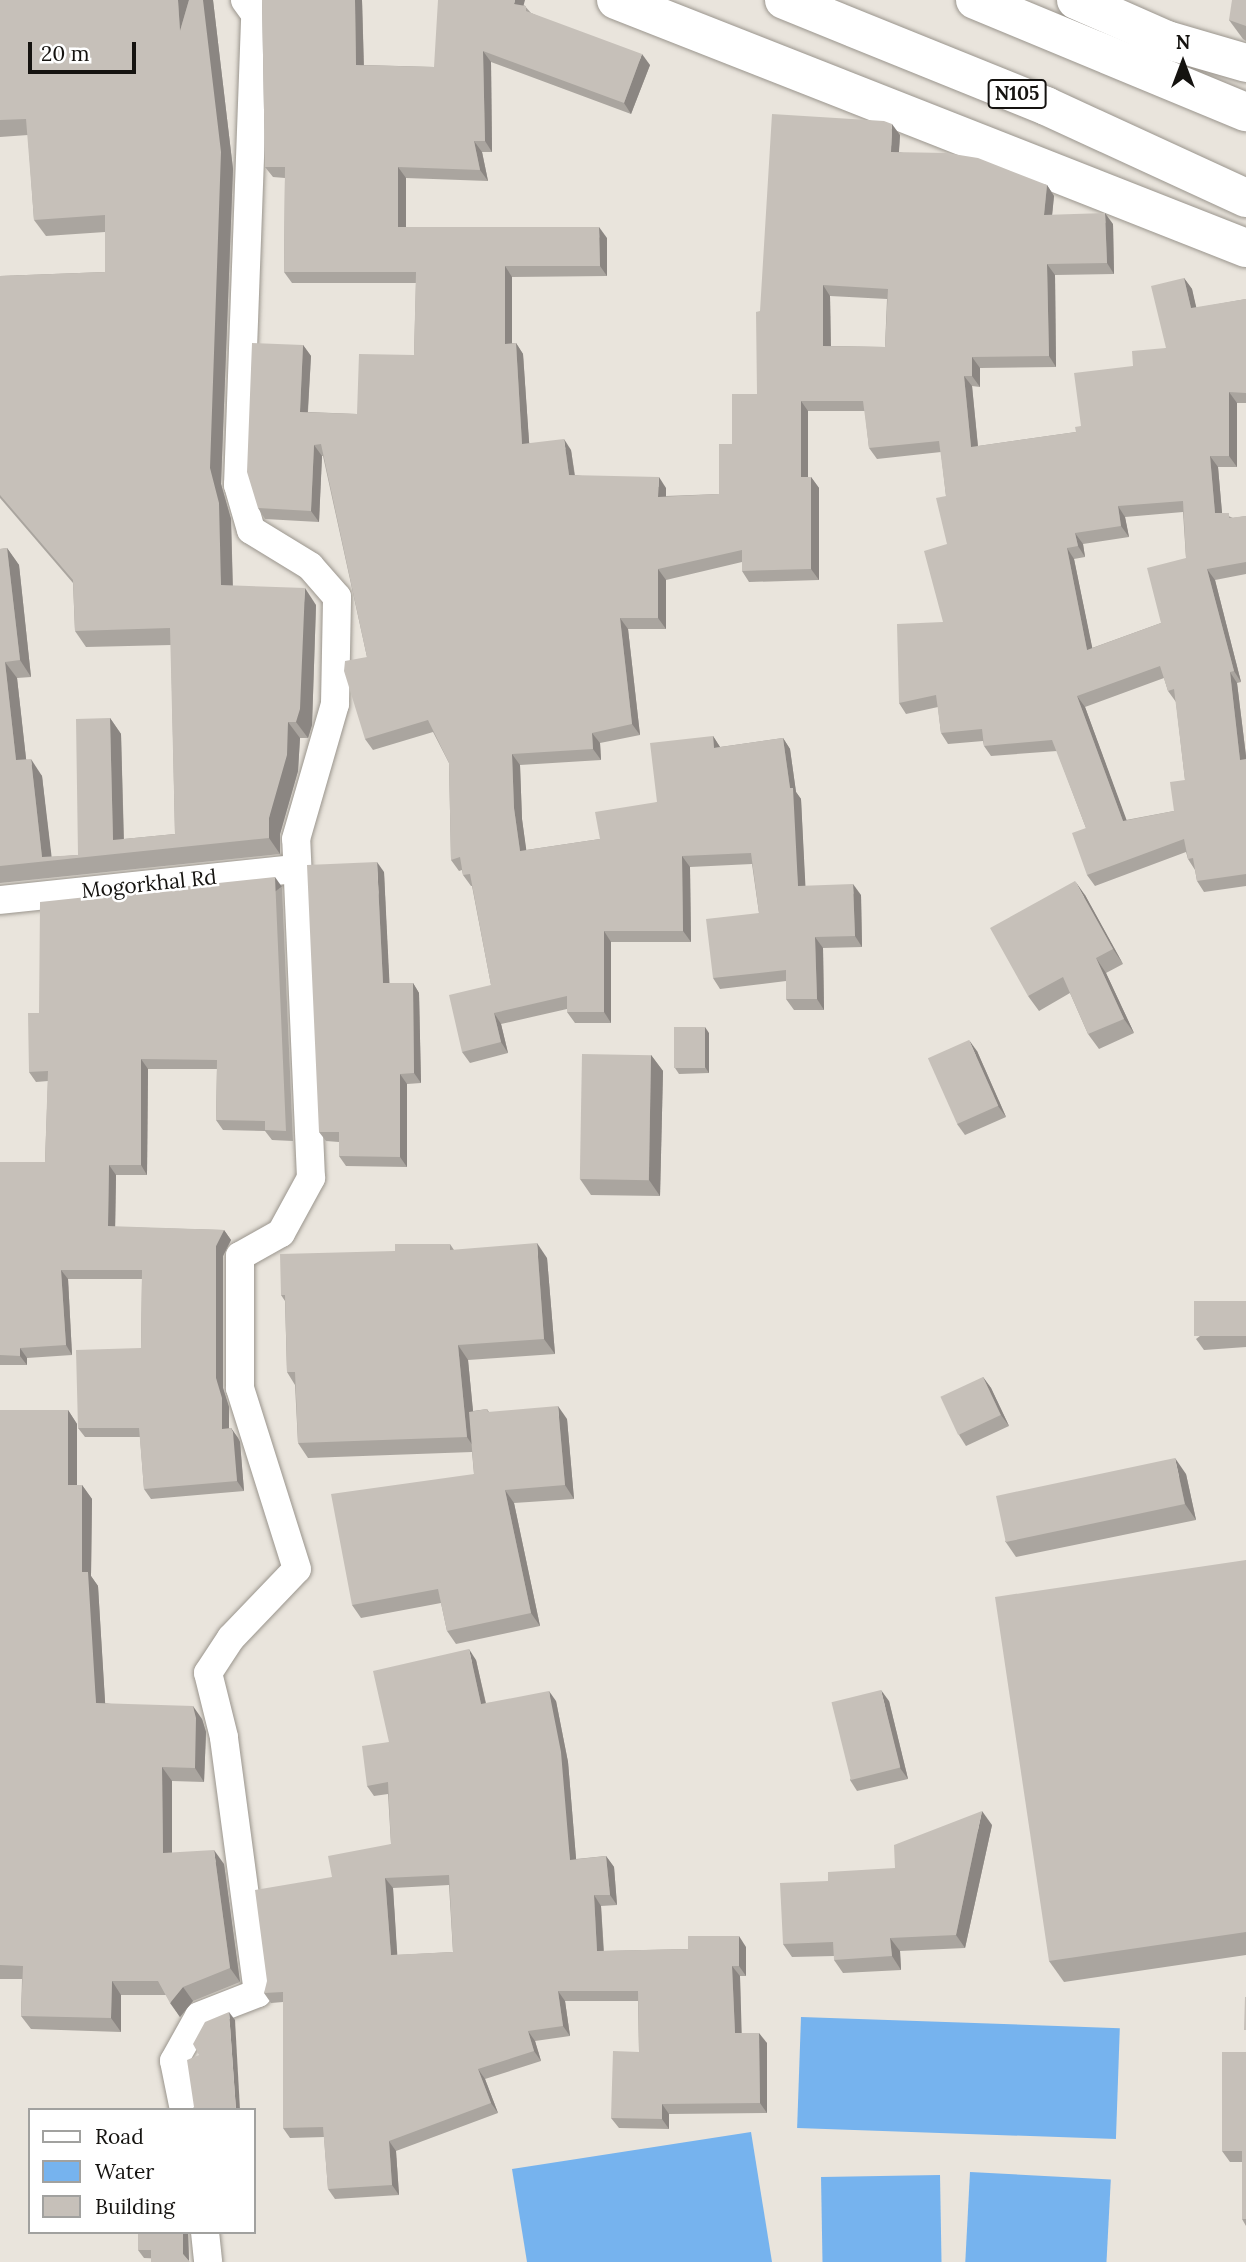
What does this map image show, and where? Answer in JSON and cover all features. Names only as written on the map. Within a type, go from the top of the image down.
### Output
[{"type":"main road","points":[[616,0],[1246,248]]},
{"type":"main road","name":"N105","points":[[783,0],[1046,106],[1246,198]]},
{"type":"main road","points":[[975,0],[1246,113]]},
{"type":"main road","points":[[1076,0],[1167,40],[1246,62]]},
{"type":"street","points":[[184,2108],[174,2061],[199,2016],[258,1993],[224,1737],[208,1673],[231,1638],[297,1569],[240,1388],[240,1256],[281,1233],[311,1178],[296,839],[335,704],[337,597],[310,566],[251,530],[238,485],[255,14],[245,0]]},
{"type":"street","name":"Mogorkhal Rd","points":[[0,900],[297,869]]},
{"type":"street","points":[[205,2234],[208,2262]]},
{"type":"water","points":[[801,2017],[1120,2028],[1116,2139],[797,2128]]},
{"type":"water","points":[[751,2132],[772,2262],[527,2262],[512,2169]]},
{"type":"water","points":[[970,2172],[1111,2179],[1106,2262],[965,2262]]},
{"type":"water","points":[[940,2175],[942,2262],[823,2262],[821,2177]]},
{"type":"building","points":[[0,0],[178,0],[180,31],[189,0],[203,0],[221,152],[210,468],[219,503],[221,585],[305,588],[300,709],[296,722],[288,722],[287,755],[269,818],[269,838],[0,866],[0,549],[7,548],[20,660],[5,662],[16,760],[31,759],[42,857],[78,855],[76,719],[110,718],[113,840],[175,834],[170,628],[75,631],[73,580],[0,495],[0,276],[105,272],[105,215],[34,220],[26,119],[0,120]]},
{"type":"building","points":[[262,0],[355,0],[356,65],[434,67],[438,0],[515,0],[514,4],[526,6],[526,11],[642,54],[624,103],[483,51],[485,141],[474,141],[480,170],[398,167],[398,227],[599,227],[600,266],[505,266],[505,344],[516,343],[522,444],[564,439],[569,475],[659,477],[658,497],[719,494],[719,444],[732,444],[732,394],[757,394],[756,312],[760,311],[772,114],[884,121],[892,124],[891,152],[947,153],[978,158],[1047,185],[1044,215],[1105,213],[1107,263],[1047,264],[1049,356],[972,357],[972,376],[964,376],[971,447],[1076,432],[1075,427],[1081,426],[1074,373],[1133,366],[1132,351],[1166,348],[1151,286],[1184,278],[1191,308],[1246,299],[1246,393],[1229,392],[1229,456],[1210,456],[1215,513],[1229,513],[1229,518],[1246,516],[1246,562],[1207,569],[1234,671],[1230,672],[1240,760],[1246,759],[1246,874],[1197,881],[1193,858],[1188,859],[1184,839],[1087,875],[1072,833],[1086,828],[1052,740],[984,746],[982,729],[941,733],[936,695],[899,703],[897,624],[943,622],[924,551],[947,544],[936,498],[946,496],[939,441],[869,448],[863,401],[801,401],[801,477],[811,477],[811,569],[742,571],[742,550],[658,569],[658,618],[620,618],[632,724],[592,733],[593,749],[512,754],[514,808],[520,851],[600,839],[595,812],[657,802],[650,743],[713,736],[714,748],[783,738],[790,788],[793,788],[798,886],[853,884],[855,936],[815,937],[817,999],[786,999],[786,970],[713,978],[706,919],[759,913],[751,853],[682,856],[683,931],[604,931],[604,1012],[567,1012],[567,996],[494,1013],[501,1042],[462,1052],[449,995],[491,985],[470,874],[463,875],[460,857],[451,860],[449,763],[428,720],[365,739],[344,671],[345,661],[367,657],[321,444],[314,445],[311,511],[258,508],[247,472],[252,343],[303,345],[300,412],[357,414],[359,354],[414,355],[416,272],[284,272],[285,167],[265,167]],"holes":[[[823,285],[888,289],[885,347],[823,346]],[[1183,501],[1186,558],[1147,568],[1161,623],[1087,650],[1067,548],[1078,546],[1075,533],[1121,526],[1118,506]],[[1160,666],[1168,691],[1174,689],[1185,780],[1170,782],[1174,811],[1123,821],[1077,696]]]},
{"type":"building","points":[[1232,0],[1246,0],[1246,26],[1229,20]]},
{"type":"building","points":[[377,862],[383,983],[413,983],[414,1073],[400,1074],[400,1157],[339,1156],[339,1132],[319,1132],[307,865]]},
{"type":"building","points":[[275,877],[286,1131],[265,1130],[265,1121],[216,1120],[217,1060],[141,1059],[141,1165],[109,1165],[108,1226],[224,1230],[216,1246],[216,1378],[222,1398],[222,1429],[231,1428],[233,1432],[237,1481],[144,1489],[139,1428],[78,1428],[76,1350],[141,1348],[142,1270],[61,1270],[66,1345],[20,1348],[20,1356],[0,1355],[0,1162],[45,1162],[48,1071],[29,1072],[28,1013],[39,1013],[40,902]]},
{"type":"building","points":[[1075,881],[1113,949],[1096,958],[1124,1019],[1088,1034],[1063,977],[1028,996],[990,928]]},
{"type":"building","points":[[674,1027],[705,1027],[705,1068],[674,1068]]},
{"type":"building","points":[[969,1040],[998,1106],[957,1124],[928,1058]]},
{"type":"building","points":[[582,1054],[651,1055],[649,1180],[580,1179]]},
{"type":"building","points":[[537,1243],[544,1339],[458,1345],[467,1437],[298,1443],[295,1372],[287,1372],[285,1295],[281,1295],[280,1254],[395,1251],[395,1244],[450,1244],[450,1250]]},
{"type":"building","points":[[1194,1301],[1246,1301],[1246,1336],[1194,1336]]},
{"type":"building","points":[[983,1377],[1001,1415],[958,1435],[940,1397]]},
{"type":"building","points":[[558,1406],[565,1485],[505,1490],[531,1613],[447,1631],[438,1589],[352,1605],[331,1494],[474,1474],[469,1412]]},
{"type":"building","points":[[0,1410],[68,1410],[68,1485],[82,1485],[82,1572],[88,1572],[96,1703],[193,1706],[196,1718],[195,1768],[162,1767],[163,1853],[214,1850],[230,1968],[183,1987],[170,2003],[158,1981],[112,1981],[111,2018],[21,2016],[23,1966],[0,1965]]},
{"type":"building","points":[[1175,1458],[1185,1504],[1006,1542],[996,1496]]},
{"type":"building","points":[[1246,1560],[1246,1932],[1049,1961],[995,1597]]},
{"type":"building","points":[[469,1649],[481,1704],[549,1691],[561,1752],[570,1860],[606,1856],[610,1895],[594,1895],[597,1951],[688,1949],[688,1936],[739,1936],[739,1966],[732,1966],[735,2033],[759,2033],[760,2103],[662,2104],[662,2119],[611,2118],[613,2051],[639,2052],[638,1991],[558,1991],[563,2026],[528,2031],[534,2051],[478,2069],[491,2103],[389,2141],[392,2185],[328,2189],[323,2127],[283,2128],[283,1992],[264,1993],[267,1981],[255,1890],[332,1877],[328,1856],[391,1844],[388,1782],[367,1786],[362,1746],[389,1742],[373,1671]],"holes":[[[449,1875],[453,1952],[391,1955],[385,1878]]]},
{"type":"building","points":[[881,1690],[900,1768],[851,1780],[832,1702]]},
{"type":"building","points":[[982,1811],[956,1935],[890,1938],[892,1956],[834,1960],[833,1942],[783,1944],[780,1883],[828,1881],[828,1872],[895,1868],[894,1845]]},
{"type":"building","points":[[1245,1997],[1246,2030],[1244,2030]]},
{"type":"building","points":[[229,2012],[236,2108],[193,2108],[187,2060],[199,2055],[193,2044],[205,2022]]},
{"type":"building","points":[[1222,2052],[1246,2052],[1246,2219],[1242,2219],[1242,2151],[1222,2151]]},
{"type":"building","points":[[138,2234],[183,2234],[183,2254],[190,2262],[151,2262],[151,2250],[138,2250]]}]
